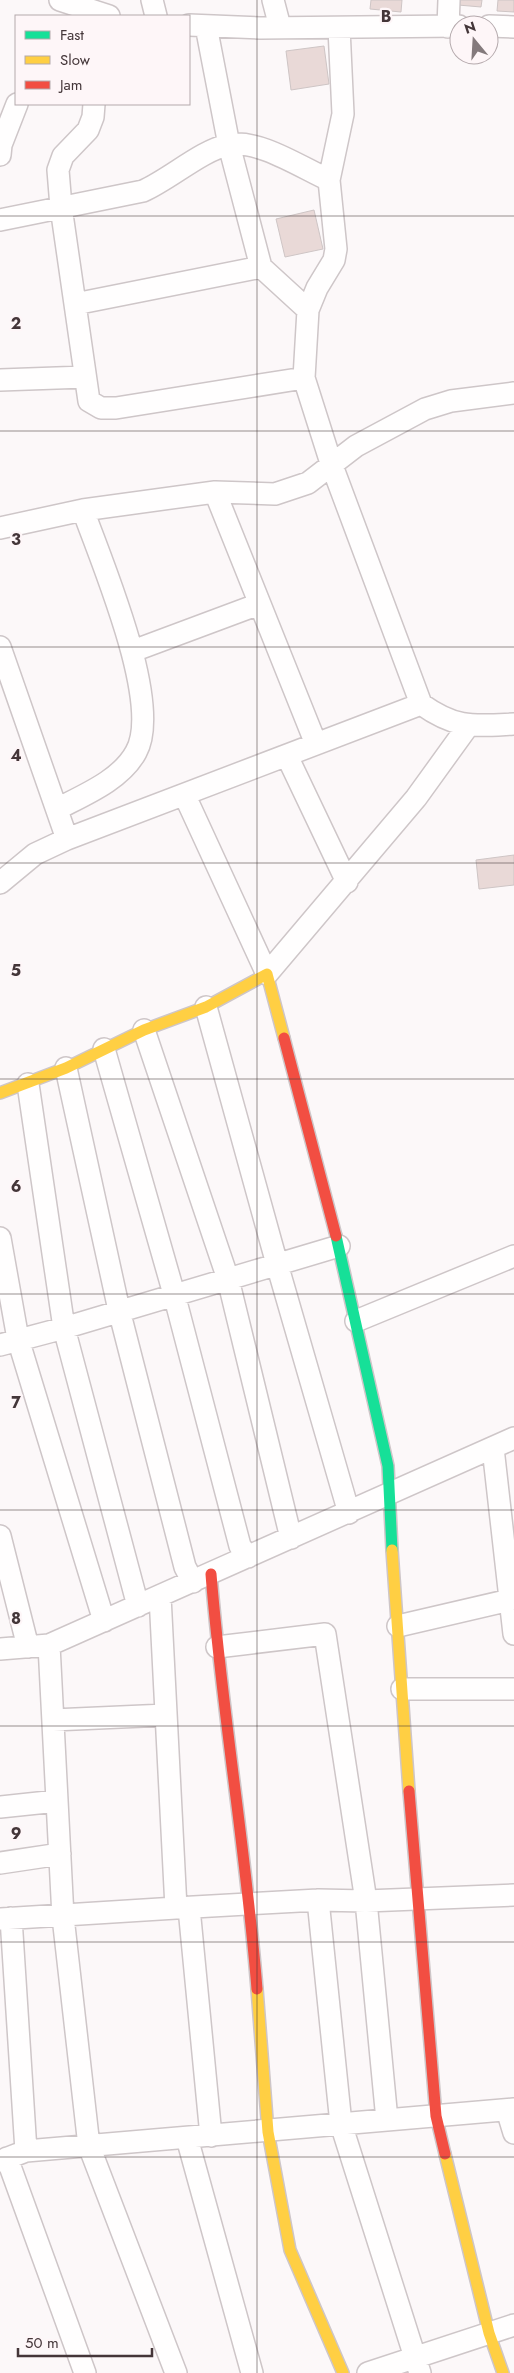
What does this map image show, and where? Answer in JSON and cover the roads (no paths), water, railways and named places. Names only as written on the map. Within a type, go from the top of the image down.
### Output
[{"type":"street","points":[[152,0],[156,15]]},
{"type":"street","points":[[273,0],[280,27]]},
{"type":"street","points":[[449,0],[452,15]]},
{"type":"street","points":[[65,5],[105,15]]},
{"type":"street","points":[[308,310],[261,266],[197,26],[338,28],[449,26]]},
{"type":"street","points":[[499,26],[514,27]]},
{"type":"street","points":[[338,28],[343,114],[328,180],[336,249],[334,260],[317,288],[308,310],[304,378],[331,463],[421,704],[436,715],[468,726],[514,724]]},
{"type":"street","points":[[0,155],[1,144],[17,105]]},
{"type":"street","points":[[94,105],[93,117],[88,130],[63,156],[58,170],[61,207],[89,401],[101,408],[108,408],[304,378]]},
{"type":"street","points":[[0,220],[144,191],[229,144],[247,144],[260,148],[328,180]]},
{"type":"street","points":[[75,304],[261,266]]},
{"type":"street","points":[[0,380],[85,377]]},
{"type":"street","points":[[0,528],[83,510],[215,492],[275,494],[308,482],[356,446],[438,404],[514,393]]},
{"type":"street","points":[[215,492],[316,744]]},
{"type":"street","points":[[57,809],[109,780],[127,764],[137,751],[144,726],[133,651],[83,510]]},
{"type":"street","points":[[133,651],[259,604]]},
{"type":"street","points":[[0,648],[67,839]]},
{"type":"street","points":[[0,884],[35,854],[67,839],[185,796],[421,704]]},
{"type":"street","points":[[0,1093],[28,1084],[66,1068],[144,1030],[206,1007],[267,974],[347,882],[416,798],[468,726]]},
{"type":"street","points":[[287,756],[347,882]]},
{"type":"street","points":[[185,796],[267,974],[339,1246],[388,1466],[388,1495],[402,1689],[436,2116],[489,2333],[503,2373]]},
{"type":"street","points":[[206,1007],[277,1264],[349,1513]]},
{"type":"street","points":[[144,1030],[228,1279],[292,1538]]},
{"type":"street","points":[[104,1049],[174,1294],[240,1546],[248,1557]]},
{"type":"street","points":[[66,1068],[119,1310],[185,1567],[202,1578],[217,1647],[250,1906],[268,2132],[290,2250],[342,2373]]},
{"type":"street","points":[[28,1084],[64,1328],[138,1606]]},
{"type":"street","points":[[0,1238],[9,1342],[104,1621]]},
{"type":"street","points":[[9,1342],[64,1328],[119,1310],[339,1246]]},
{"type":"street","points":[[356,1321],[514,1256]]},
{"type":"street","points":[[0,1649],[49,1645],[514,1438]]},
{"type":"street","points":[[493,1448],[512,1600],[514,1634]]},
{"type":"street","points":[[0,1536],[28,1647]]},
{"type":"street","points":[[160,1596],[166,1715],[183,1908],[211,2136]]},
{"type":"street","points":[[398,1626],[512,1600]]},
{"type":"street","points":[[217,1647],[325,1634],[366,1901],[387,2120]]},
{"type":"street","points":[[49,1645],[63,1916],[89,2146],[176,2373]]},
{"type":"street","points":[[402,1689],[514,1689]]},
{"type":"street","points":[[53,1720],[166,1715]]},
{"type":"street","points":[[0,1807],[57,1802]]},
{"type":"street","points":[[0,1864],[60,1854]]},
{"type":"street","points":[[85,2373],[11,2157],[6,1919],[183,1908],[250,1906],[318,1900],[366,1901],[514,1895]]},
{"type":"street","points":[[318,1900],[341,2124],[418,2365]]},
{"type":"street","points":[[11,2157],[89,2146],[510,2110],[514,2133]]},
{"type":"street","points":[[187,2138],[252,2373]]},
{"type":"street","points":[[368,2373],[418,2365],[489,2333],[514,2325]]}]
